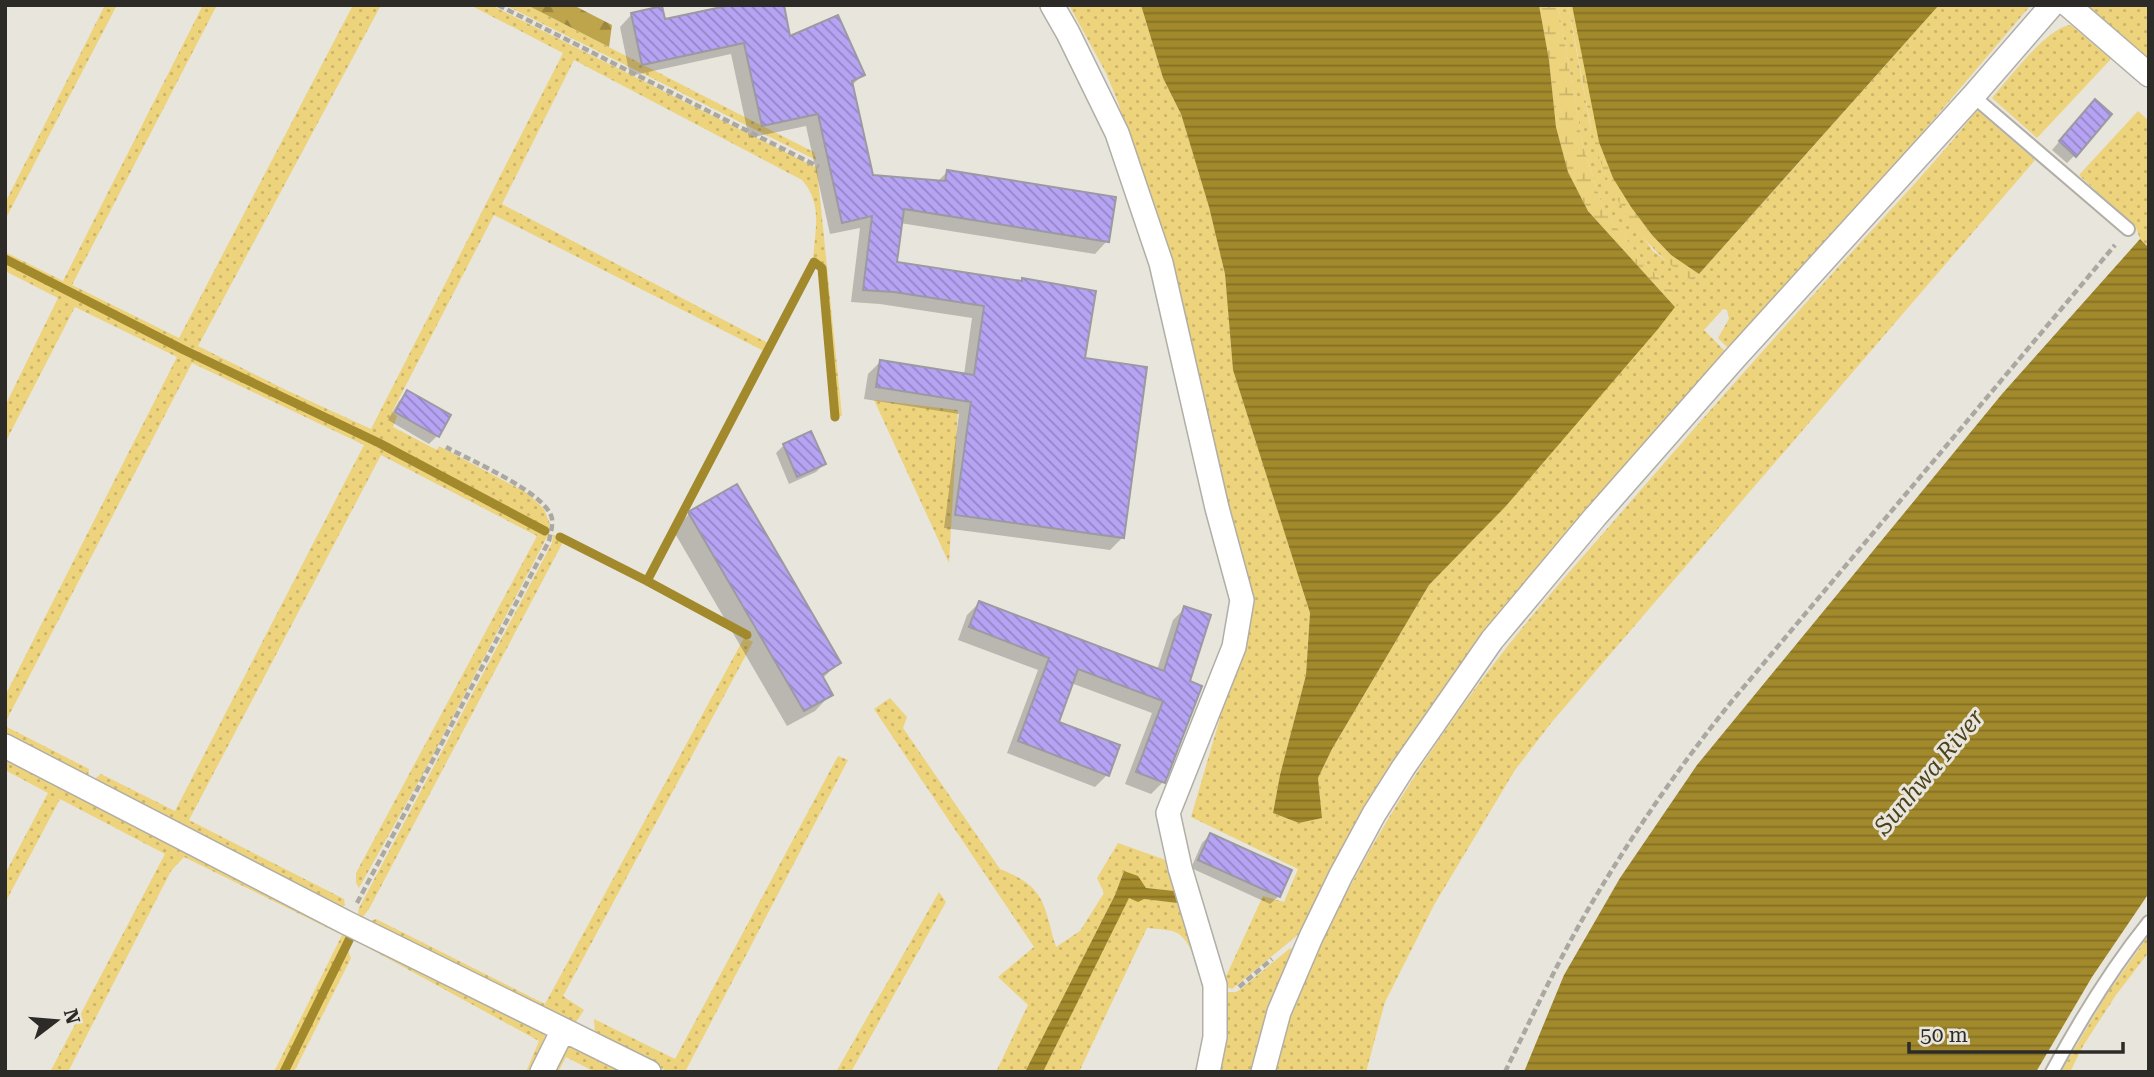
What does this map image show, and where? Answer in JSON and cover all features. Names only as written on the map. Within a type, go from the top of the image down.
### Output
[{"type":"street","points":[[1052,5],[1117,133],[1161,263],[1217,508],[1242,600],[1234,647],[1168,813],[1180,868],[1215,985],[1214,1037],[1208,1072]]},
{"type":"street","points":[[1263,1072],[1279,1012],[1341,875],[1381,802],[1416,747],[1492,640],[1725,369],[2052,5]]},
{"type":"street","points":[[2068,5],[2149,75]]},
{"type":"street","points":[[5,746],[347,923],[649,1072]]},
{"type":"street","points":[[542,1072],[564,1030]]},
{"type":"lane","points":[[1973,96],[2128,229]]},
{"type":"lane","points":[[2052,1072],[2073,1033],[2149,922]]},
{"type":"path","points":[[498,5],[819,167]]},
{"type":"path","points":[[1506,1072],[1549,982],[1586,914],[1683,764],[1732,701],[2128,229]]},
{"type":"path","points":[[347,923],[549,541],[552,520],[548,509],[539,499],[446,447]]},
{"type":"path","points":[[1215,985],[1229,990],[1236,989],[1291,944],[1311,937]]},
{"type":"green space","points":[[105,5],[117,5],[5,220],[5,203]]},
{"type":"green space","points":[[203,5],[217,5],[72,285],[179,338],[353,5],[381,5],[198,346],[371,429],[563,53],[470,5],[491,5],[817,168],[842,416],[837,417],[824,266],[813,260],[816,218],[809,189],[802,180],[574,60],[502,204],[768,343],[764,351],[494,215],[392,412],[397,416],[393,427],[437,450],[439,446],[527,493],[544,509],[550,524],[548,529],[378,441],[5,257],[5,252],[63,281]]},
{"type":"green space","points":[[505,5],[527,5],[814,152],[816,160]]},
{"type":"green space","points":[[527,5],[573,5],[612,25],[609,47]]},
{"type":"green space","points":[[1069,5],[1141,5],[1163,78],[1181,114],[1209,207],[1225,274],[1233,370],[1310,613],[1306,675],[1273,813],[1299,823],[1322,818],[1318,778],[1332,749],[1429,585],[1506,506],[1681,297],[1666,286],[1639,256],[1604,211],[1583,146],[1558,5],[1568,5],[1590,124],[1612,188],[1653,251],[1693,281],[1939,5],[2031,5],[1888,173],[1728,348],[1718,338],[1729,319],[1727,310],[1723,309],[1704,330],[1725,351],[1497,614],[1330,874],[1299,934],[1232,989],[1222,985],[1263,896],[1284,902],[1298,869],[1191,817],[1242,643],[1140,173],[1106,73]]},
{"type":"green space","points":[[1539,5],[1558,5],[1583,146],[1604,211],[1666,286],[1682,297],[1675,307],[1588,211],[1568,172],[1556,127],[1549,60]]},
{"type":"green space","points":[[1568,5],[1572,5],[1631,207],[1671,255],[1699,274],[1693,281],[1661,257],[1647,242],[1613,191],[1592,132]]},
{"type":"green space","points":[[2088,5],[2149,5],[2149,78],[2090,10]]},
{"type":"green space","points":[[2071,25],[2111,59],[2037,138],[1992,98],[2040,44],[2051,34]]},
{"type":"green space","points":[[1977,110],[2035,160],[1551,723],[1515,770],[1434,905],[1385,1002],[1366,1072],[1273,1072],[1297,998],[1340,906],[1401,798],[1473,691],[1567,575],[1755,360],[1928,169]]},
{"type":"green space","points":[[2138,111],[2149,121],[2149,248],[2140,239],[2136,228],[2079,175]]},
{"type":"green space","points":[[5,261],[548,535],[424,772],[359,888],[356,873],[537,536],[381,455],[189,820],[344,899],[345,906],[338,907],[93,780],[101,774],[175,811],[364,445],[192,363],[5,723],[5,696],[177,357],[75,307],[5,443],[5,406],[58,298],[5,271]]},
{"type":"green space","points":[[874,400],[958,410],[949,563]]},
{"type":"green space","points":[[553,534],[563,542],[362,918],[358,913],[359,908],[552,543]]},
{"type":"green space","points":[[744,638],[753,642],[563,996],[584,1010],[576,1022],[548,1013],[368,922],[376,919],[545,1004]]},
{"type":"green space","points":[[890,698],[907,717],[903,728],[1000,869],[1035,890],[1045,908],[1056,947],[1080,931],[1104,893],[1097,878],[1118,843],[1177,864],[1211,999],[1197,1072],[1204,1001],[1194,958],[1179,934],[1147,928],[1079,1072],[1043,1072],[1129,897],[1177,903],[1175,891],[1146,888],[1124,871],[1115,895],[1025,1072],[996,1072],[1028,1005],[998,977],[1034,947],[874,709]]},
{"type":"green space","points":[[5,726],[89,769],[88,778],[5,735]]},
{"type":"green space","points":[[5,755],[550,1035],[533,1072],[526,1072],[539,1041],[354,940],[351,935],[347,937],[280,1072],[274,1072],[342,935],[184,857],[171,871],[68,1072],[50,1072],[165,854],[60,799],[5,903],[5,874],[48,793],[5,770]]},
{"type":"green space","points":[[838,756],[848,760],[685,1072],[669,1072],[595,1033],[594,1019],[675,1059]]},
{"type":"green space","points":[[939,892],[946,902],[851,1072],[836,1072]]},
{"type":"green space","points":[[2149,935],[2149,952],[2116,995],[2083,1046],[2070,1072],[2061,1072],[2107,994]]},
{"type":"green space","points":[[1297,947],[1266,1024],[1253,1072],[1220,1072],[1224,1052],[1226,992],[1241,989],[1289,949]]},
{"type":"green space","points":[[348,951],[351,958],[294,1072],[288,1072]]},
{"type":"green space","points":[[568,1044],[632,1072],[595,1072],[566,1057],[558,1072],[546,1072]]},
{"type":"water","points":[[1141,5],[1539,5],[1549,60],[1556,127],[1568,172],[1588,211],[1675,307],[1506,506],[1429,585],[1332,749],[1318,778],[1322,818],[1299,823],[1273,813],[1306,675],[1310,613],[1233,370],[1225,274],[1209,207],[1181,114],[1163,78]]},
{"type":"water","points":[[1572,5],[1939,5],[1699,274],[1671,255],[1652,235],[1613,178],[1599,142]]},
{"type":"water","name":"Sunhwa River","points":[[2140,239],[2149,248],[2149,893],[2092,977],[2036,1072],[1524,1072],[1564,975],[1620,878],[1697,765],[2002,394]]},
{"type":"water","points":[[1124,871],[1138,876],[1146,888],[1175,891],[1181,899],[1177,903],[1144,899],[1138,902],[1129,898],[1043,1072],[1025,1072],[1115,895]]},
{"type":"building","points":[[731,5],[784,5],[790,36],[838,15],[865,75],[852,81],[873,175],[945,181],[947,170],[1116,197],[1109,242],[904,209],[897,262],[1022,281],[1022,278],[1096,291],[1085,358],[1147,367],[1124,538],[955,515],[971,402],[876,387],[880,360],[974,375],[984,306],[863,290],[872,216],[842,223],[818,114],[762,126],[744,43],[642,65],[631,13],[662,6],[665,19]]},
{"type":"building","points":[[2095,99],[2112,114],[2076,157],[2059,141]]},
{"type":"building","points":[[407,390],[451,415],[439,437],[395,412]]},
{"type":"building","points":[[811,431],[826,464],[797,477],[783,444]]},
{"type":"building","points":[[737,484],[841,663],[822,675],[833,695],[804,711],[688,512]]},
{"type":"building","points":[[979,601],[1164,671],[1184,606],[1211,615],[1190,681],[1202,686],[1165,783],[1136,772],[1163,701],[1078,669],[1059,722],[1120,745],[1109,776],[1018,741],[1049,658],[969,627]]},
{"type":"building","points":[[1210,833],[1292,870],[1280,897],[1198,860]]},
{"type":"waterway","points":[[5,259],[184,350],[379,443],[545,531]]},
{"type":"waterway","points":[[647,581],[814,262],[822,268],[835,417]]},
{"type":"waterway","points":[[560,537],[747,635]]},
{"type":"waterway","points":[[284,1072],[351,936]]}]
